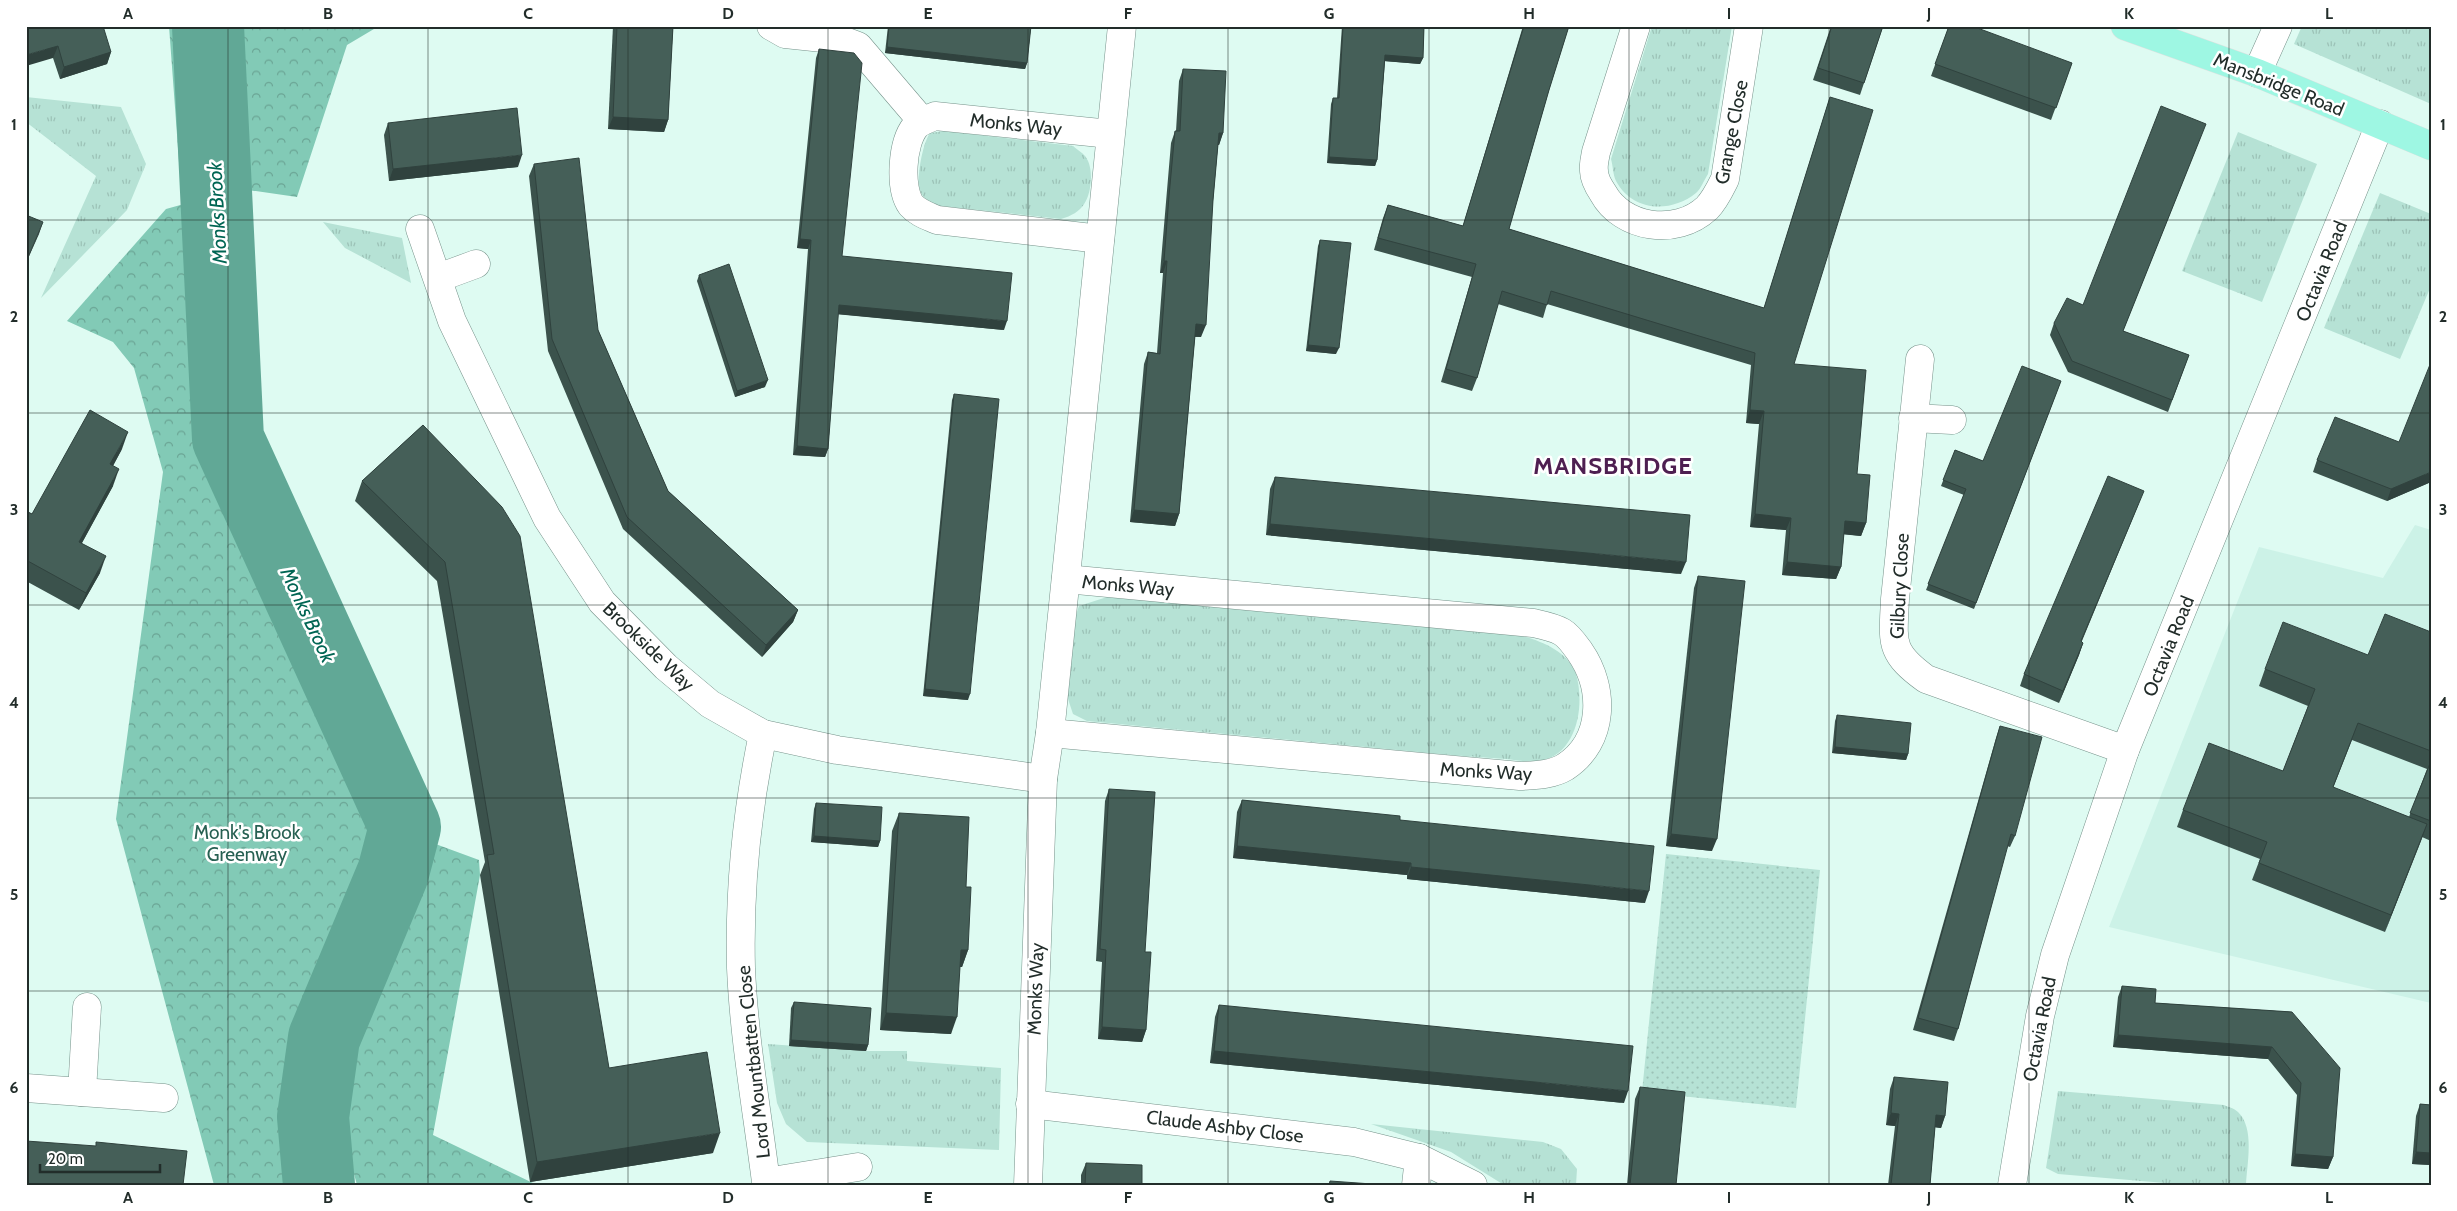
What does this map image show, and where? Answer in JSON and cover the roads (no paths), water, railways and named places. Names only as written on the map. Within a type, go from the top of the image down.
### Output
[{"type":"main road","name":"Mansbridge Road","points":[[2126,26],[2257,73],[2431,146]]},
{"type":"street","points":[[771,26],[785,34],[842,40],[858,46],[922,120],[914,127],[908,141],[903,165],[904,190],[910,204],[918,212],[937,220],[1100,239]]},
{"type":"street","name":"Monks Way","points":[[1028,1185],[1043,779],[1050,733],[1122,26]]},
{"type":"street","name":"Grange Close","points":[[1636,26],[1596,152],[1594,172],[1609,204],[1627,218],[1645,224],[1664,225],[1681,222],[1696,216],[1707,208],[1720,191],[1725,179],[1749,26]]},
{"type":"street","points":[[2257,73],[2278,26]]},
{"type":"street","name":"Monks Way","points":[[922,120],[935,116],[959,117],[1110,134]]},
{"type":"street","name":"Octavia Road","points":[[2012,1185],[2040,1016],[2055,954],[2126,750],[2380,124]]},
{"type":"street","name":"Brookside Way","points":[[420,229],[452,321],[547,518],[602,602],[666,667],[710,704],[763,734],[837,750],[1043,779]]},
{"type":"street","points":[[438,278],[476,264]]},
{"type":"street","name":"Gilbury Close","points":[[1920,359],[1893,633],[1896,648],[1904,663],[1926,679],[2126,750]]},
{"type":"street","points":[[1913,418],[1952,420]]},
{"type":"street","name":"Monks Way","points":[[1050,733],[1520,776],[1545,774],[1563,768],[1579,756],[1590,740],[1598,708],[1594,676],[1586,661],[1563,632],[1546,626],[1533,623],[1066,579]]},
{"type":"street","name":"Lord Mountbatten Close","points":[[763,734],[752,795],[743,896],[741,967],[759,1184],[858,1167]]},
{"type":"street","points":[[82,1092],[87,1007]]},
{"type":"street","points":[[26,1088],[164,1098]]},
{"type":"street","name":"Claude Ashby Close","points":[[1030,1104],[1354,1142],[1419,1158],[1473,1185]]},
{"type":"street","points":[[1416,1185],[1419,1158]]},
{"type":"waterway","name":"Monks Brook","points":[[208,26],[228,439],[405,827],[393,873],[324,1038],[313,1117],[319,1185]]},
{"type":"waterway","points":[[186,131],[213,128]]},
{"type":"district","name":"MANSBRIDGE","points":[[1613,466]]},
{"type":"park label","name":"Monk's Brook Greenway","points":[[247,843]]}]
